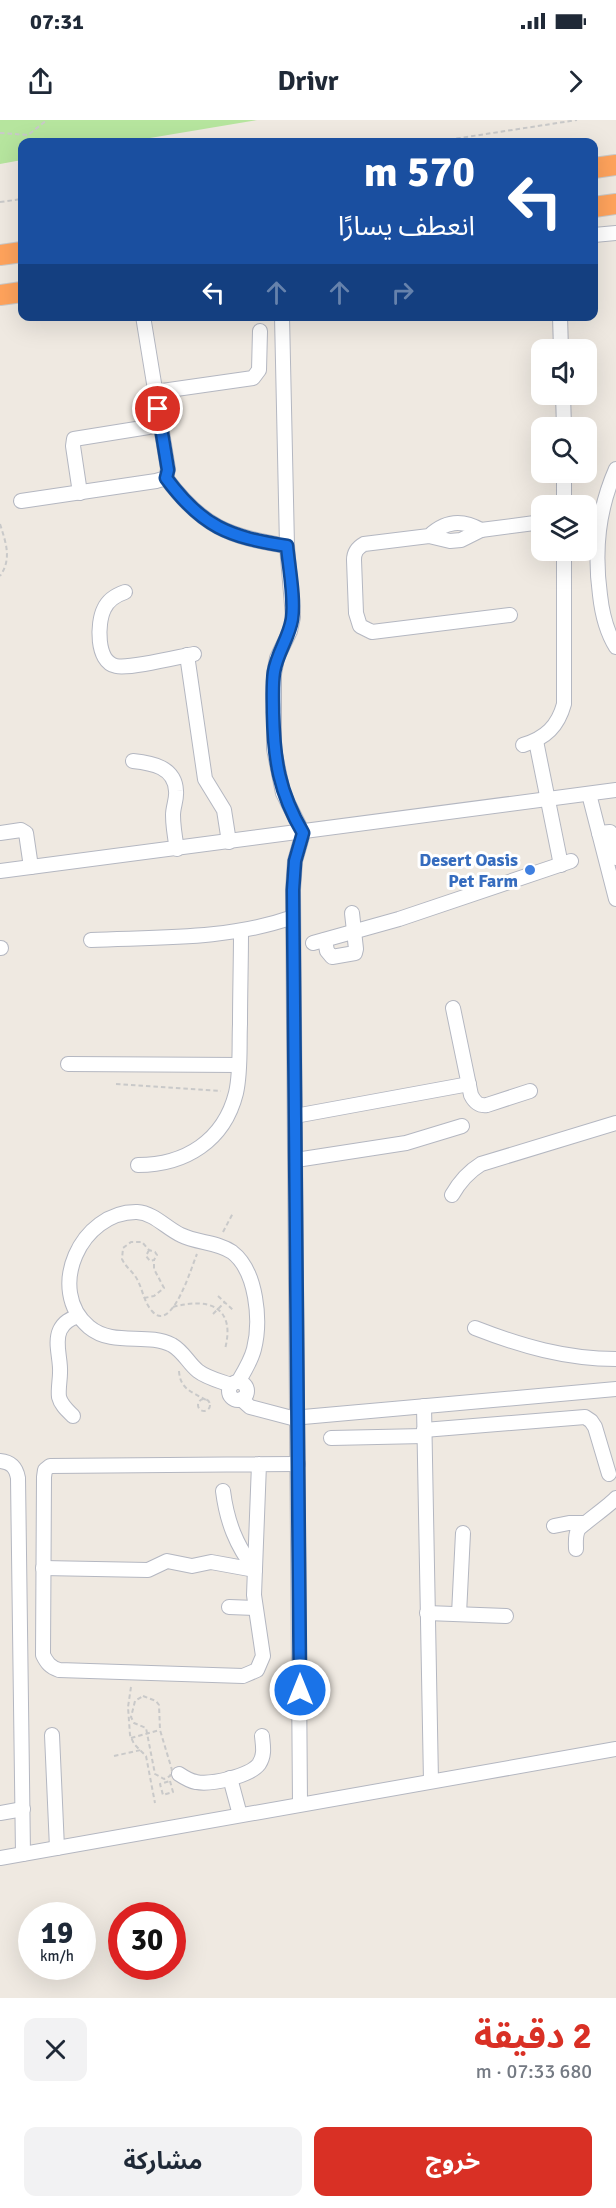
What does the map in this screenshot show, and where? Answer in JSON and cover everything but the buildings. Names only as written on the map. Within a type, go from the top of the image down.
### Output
[{"type":"highway","points":[[598,167],[616,165]]},
{"type":"highway","points":[[598,206],[616,204]]},
{"type":"highway","points":[[0,255],[18,253]]},
{"type":"highway","points":[[0,295],[18,293]]},
{"type":"street","points":[[598,235],[616,233]]},
{"type":"street","points":[[144,321],[168,470],[166,478]]},
{"type":"street","points":[[282,321],[287,546],[293,617],[290,631],[277,658],[274,674],[274,749],[283,793],[303,833],[293,875],[300,1804]]},
{"type":"street","points":[[560,321],[561,339]]},
{"type":"street","points":[[156,392],[253,378],[258,370],[260,331]]},
{"type":"street","points":[[80,493],[73,446],[75,439],[161,425]]},
{"type":"street","points":[[616,469],[604,498],[596,554],[602,609],[616,647]]},
{"type":"street","points":[[166,478],[189,506],[211,524],[237,536],[287,546]]},
{"type":"street","points":[[21,501],[156,482],[166,478]]},
{"type":"street","points":[[510,615],[372,632],[360,626],[356,613],[354,553],[364,544],[429,536],[450,541],[461,540],[481,530],[531,523]]},
{"type":"street","points":[[352,913],[354,931],[356,949],[353,954],[332,957],[319,941],[350,934],[354,931],[399,919],[566,863],[530,743],[555,726],[564,704],[564,561]]},
{"type":"street","points":[[125,592],[110,600],[101,614],[104,658],[110,664],[124,666],[191,655],[205,780],[224,810],[229,842]]},
{"type":"street","points":[[133,761],[159,766],[173,779],[176,788],[173,817],[177,849]]},
{"type":"street","points":[[0,871],[303,833],[616,790]]},
{"type":"street","points":[[589,794],[616,899]]},
{"type":"street","points":[[0,833],[21,830],[26,833],[31,867]]},
{"type":"street","points":[[599,833],[610,832],[616,858]]},
{"type":"street","points":[[91,940],[221,935],[241,932],[293,917]]},
{"type":"street","points":[[138,1165],[159,1165],[181,1159],[200,1148],[217,1132],[229,1113],[236,1092],[239,1065],[241,932]]},
{"type":"street","points":[[453,1008],[475,1102],[481,1105],[530,1091]]},
{"type":"street","points":[[68,1064],[239,1065]]},
{"type":"street","points":[[295,1116],[469,1084]]},
{"type":"street","points":[[452,1195],[459,1182],[481,1164],[616,1122]]},
{"type":"street","points":[[296,1160],[406,1143],[462,1126]]},
{"type":"street","points":[[235,1384],[247,1366],[255,1340],[256,1313],[253,1287],[249,1272],[241,1260],[230,1251],[171,1230],[146,1213],[126,1213],[104,1221],[84,1240],[75,1256],[70,1272],[68,1288],[71,1304],[78,1316],[91,1329],[104,1335],[161,1341],[171,1345],[180,1350],[199,1372],[235,1384],[242,1383],[246,1393],[241,1399],[245,1404],[256,1409],[286,1417],[298,1417],[616,1389]]},
{"type":"street","points":[[73,1416],[64,1408],[59,1397],[60,1361],[57,1341],[63,1325],[78,1316]]},
{"type":"street","points":[[475,1328],[513,1343],[552,1353],[592,1359],[616,1359]]},
{"type":"street","points":[[424,1406],[431,1781]]},
{"type":"street","points":[[331,1438],[424,1433],[585,1417],[595,1427],[609,1474]]},
{"type":"street","points":[[601,1447],[616,1448]]},
{"type":"street","points":[[0,1461],[13,1465],[18,1478],[23,1854]]},
{"type":"street","points":[[260,1464],[255,1608],[263,1656],[258,1670],[249,1674],[211,1676],[59,1670],[52,1667],[43,1655],[45,1470],[50,1466],[260,1464],[298,1464]]},
{"type":"street","points":[[223,1491],[225,1512],[232,1533],[255,1570]]},
{"type":"street","points":[[576,1549],[577,1532],[616,1498]]},
{"type":"street","points":[[554,1526],[569,1522],[585,1523]]},
{"type":"street","points":[[459,1614],[463,1533]]},
{"type":"street","points":[[44,1568],[148,1570],[168,1562],[192,1566],[211,1562],[255,1570]]},
{"type":"street","points":[[229,1607],[255,1608]]},
{"type":"street","points":[[428,1613],[506,1616]]},
{"type":"street","points":[[52,1736],[57,1848]]},
{"type":"street","points":[[179,1774],[194,1782],[203,1783],[253,1771],[261,1762],[264,1750],[262,1736]]},
{"type":"street","points":[[0,1858],[616,1749]]},
{"type":"street","points":[[230,1778],[240,1815]]},
{"type":"street","points":[[0,1813],[22,1809]]},
{"type":"path","points":[[0,133],[28,135],[46,120]]},
{"type":"path","points":[[460,138],[577,120]]},
{"type":"path","points":[[0,202],[18,200]]},
{"type":"path","points":[[0,524],[8,556],[6,567],[0,576]]},
{"type":"path","points":[[116,1084],[236,1092]]},
{"type":"path","points":[[144,1298],[154,1296],[164,1288],[154,1269],[154,1260],[157,1255],[142,1242],[131,1242],[123,1248],[121,1253],[124,1264],[139,1282],[144,1298],[156,1315],[162,1316],[174,1307],[209,1244],[233,1213]]},
{"type":"path","points":[[149,1250],[146,1256],[150,1261],[154,1260]]},
{"type":"path","points":[[218,1296],[233,1310]]},
{"type":"path","points":[[213,1314],[225,1302]]},
{"type":"path","points":[[174,1307],[200,1303],[218,1308],[227,1326],[225,1349]]},
{"type":"path","points":[[200,1400],[206,1400],[209,1402],[209,1408],[207,1411],[201,1411],[198,1403],[200,1400]]},
{"type":"path","points":[[131,1687],[128,1717],[131,1738],[146,1756],[155,1803]]},
{"type":"path","points":[[160,1730],[159,1705],[146,1696],[140,1697],[135,1701],[131,1717],[134,1723],[146,1728],[155,1774],[164,1781],[170,1781],[173,1792],[164,1795],[160,1784],[164,1781],[170,1776],[172,1770],[160,1730]]},
{"type":"path","points":[[131,1738],[160,1730]]},
{"type":"path","points":[[114,1756],[141,1750]]},
{"type":"green space","points":[[0,120],[257,120],[150,138],[18,138],[18,161],[0,164]]},
{"type":"place","name":"Desert Oasis Pet Farm","points":[[530,870]]},
{"type":"route","points":[[158,409],[168,470],[166,478],[189,506],[211,524],[224,531],[237,536],[287,546],[293,617],[290,631],[277,658],[273,689],[274,749],[277,771],[283,793],[303,833],[298,846],[293,875],[300,1690]]}]
